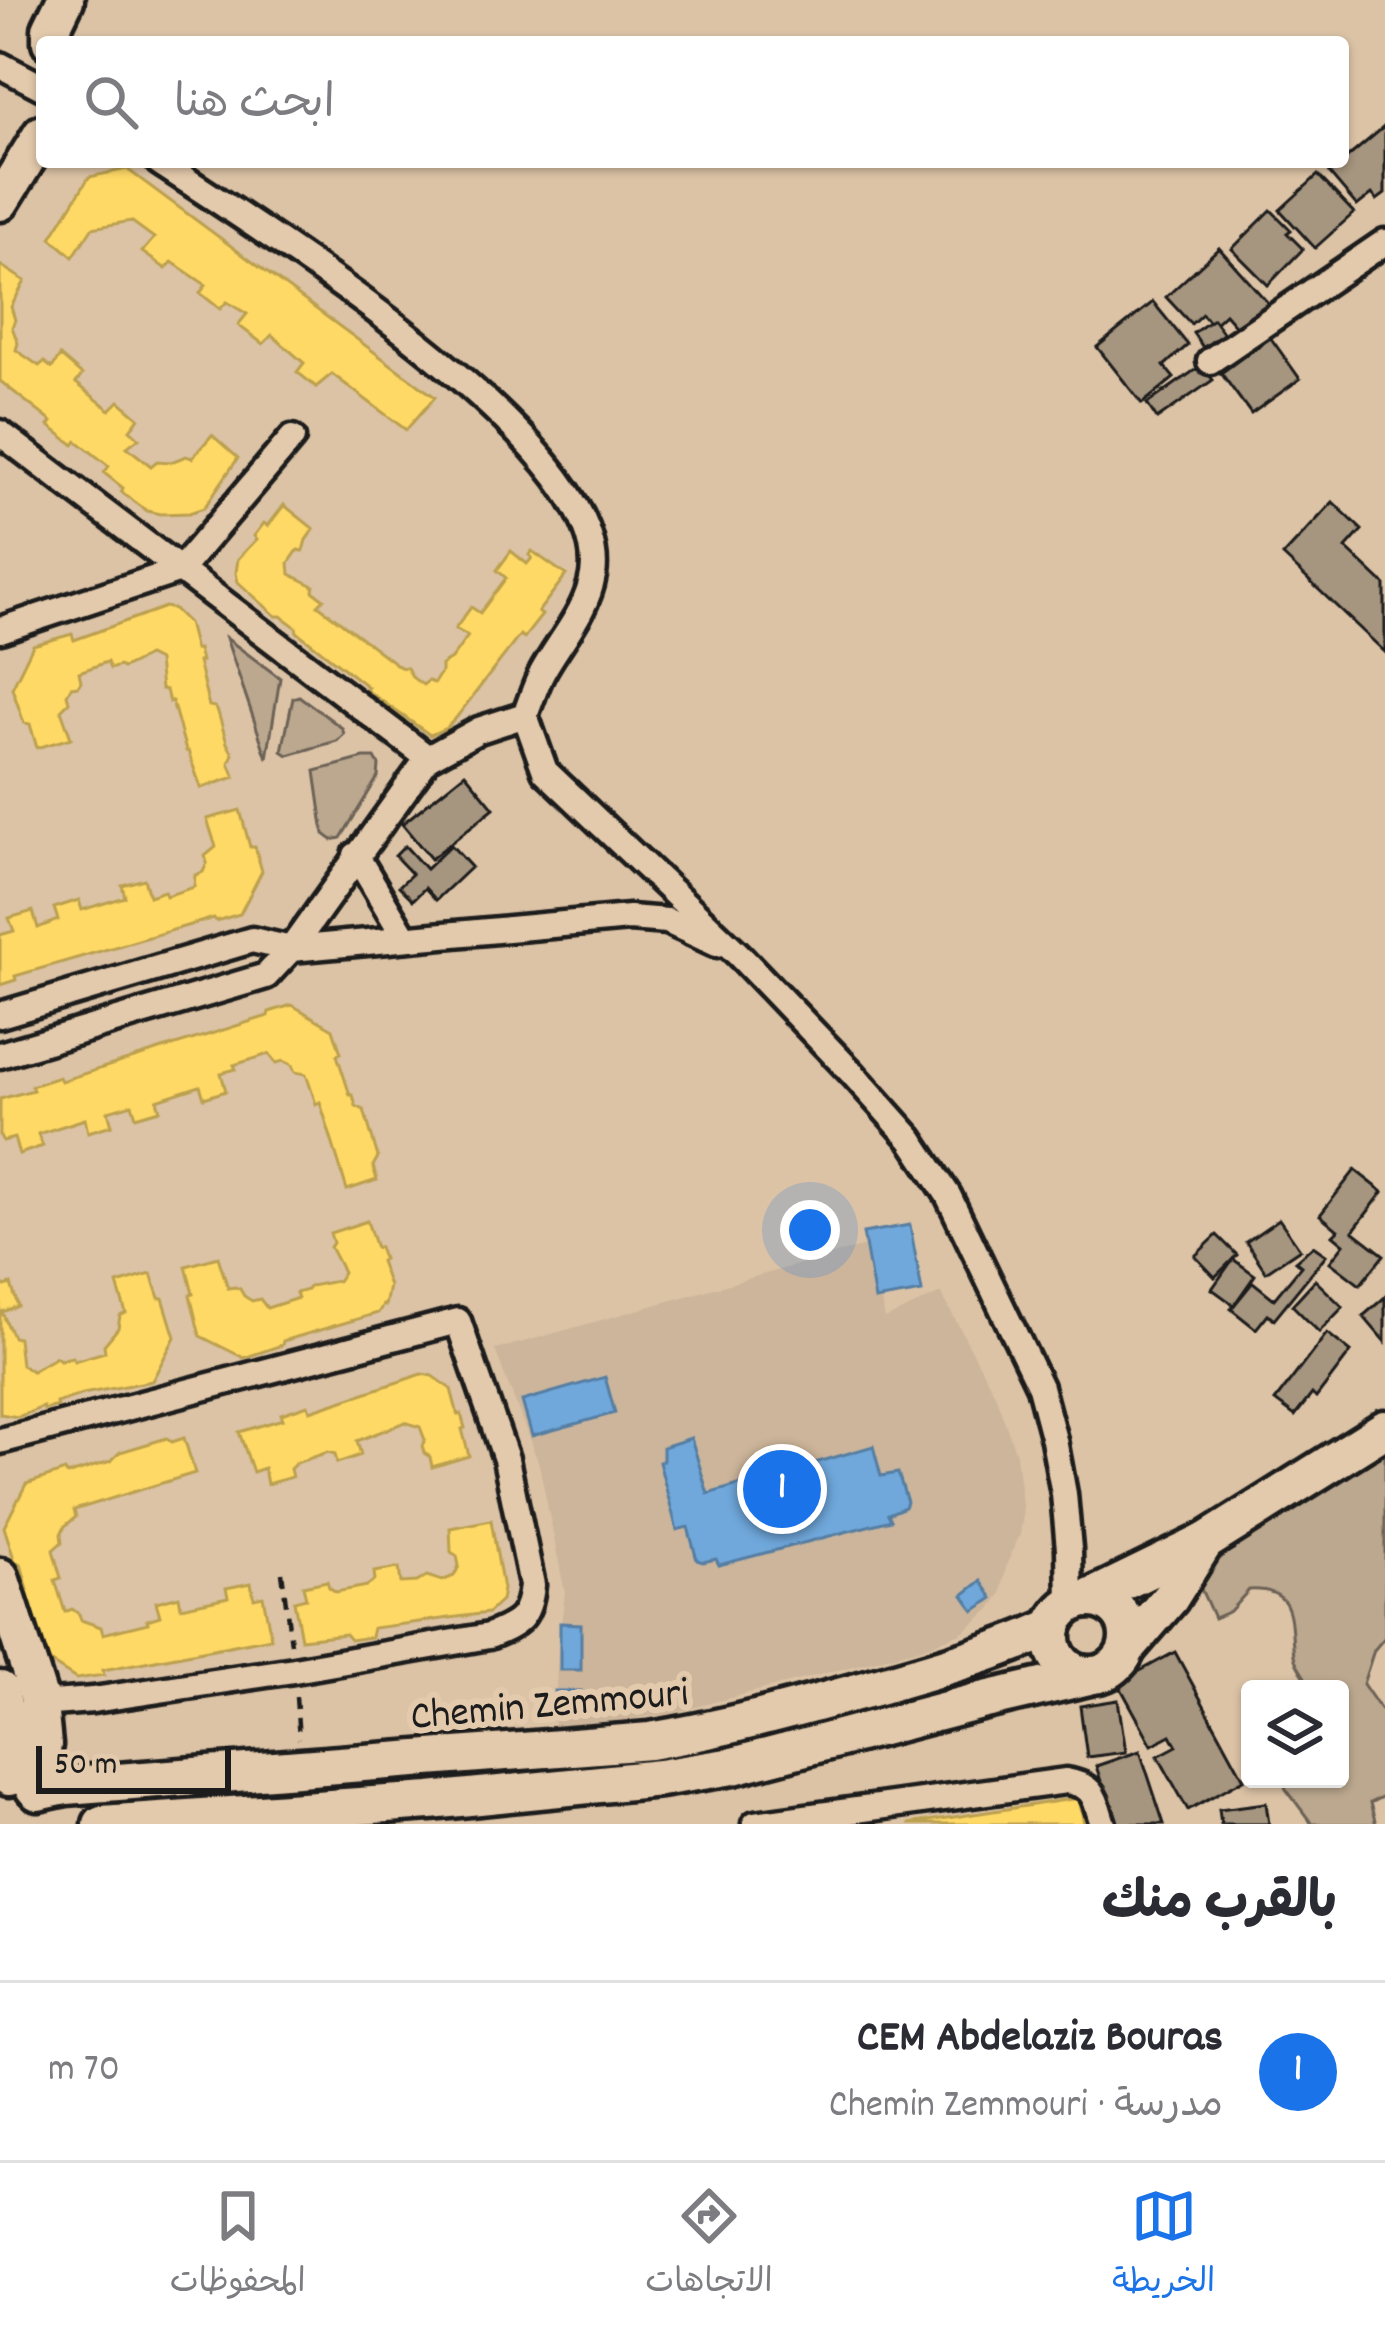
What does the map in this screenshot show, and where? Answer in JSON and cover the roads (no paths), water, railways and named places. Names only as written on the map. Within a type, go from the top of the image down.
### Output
[{"type":"street","points":[[51,36],[64,0]]},
{"type":"street","points":[[0,65],[36,83]]},
{"type":"street","points":[[0,202],[36,144]]},
{"type":"street","points":[[168,168],[382,313],[510,421],[562,486],[591,536],[593,575],[577,619],[541,675],[525,716],[545,771],[738,954],[911,1139],[948,1195],[1040,1387],[1054,1440],[1064,1494],[1070,1610],[1052,1641],[1055,1654],[1075,1673],[1089,1676],[1112,1669],[1127,1648],[1124,1619],[1103,1601],[1070,1610]]},
{"type":"street","points":[[1210,361],[1385,242]]},
{"type":"street","points":[[0,433],[428,758]]},
{"type":"street","points":[[0,631],[180,570],[292,439]]},
{"type":"street","points":[[0,1055],[266,976],[291,949],[428,758],[479,730],[525,716]]},
{"type":"street","points":[[356,855],[405,938]]},
{"type":"street","points":[[0,1015],[252,940],[291,949],[629,918],[667,921],[738,954]]},
{"type":"street","points":[[0,1441],[458,1322],[506,1459],[532,1585],[530,1605],[516,1625],[489,1636],[93,1700],[52,1703],[38,1694]]},
{"type":"street","name":"Chemin Zemmouri","points":[[26,1792],[650,1742],[720,1730],[980,1656],[1204,1542],[1385,1430]]},
{"type":"street","name":"Chemin Zemmouri","points":[[1127,1648],[1170,1598],[1204,1542]]},
{"type":"street","points":[[0,1577],[38,1694],[44,1745],[26,1792]]},
{"type":"street","name":"Chemin Zemmouri","points":[[101,1824],[430,1812],[660,1778],[733,1766],[1089,1676]]},
{"type":"street","points":[[0,1690],[26,1792]]},
{"type":"street","points":[[755,1824],[1066,1781],[1083,1784],[1094,1797],[1103,1824]]},
{"type":"place","name":"CEM Abdelaziz Bouras","points":[[782,1489]]}]
